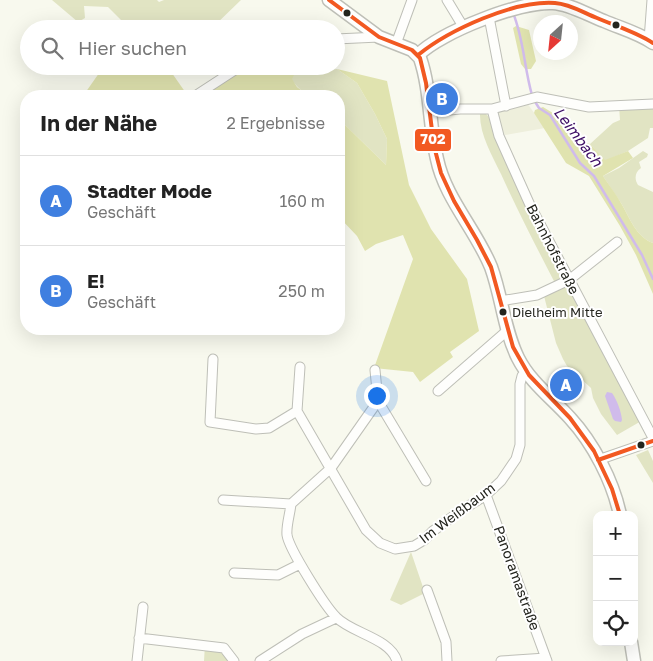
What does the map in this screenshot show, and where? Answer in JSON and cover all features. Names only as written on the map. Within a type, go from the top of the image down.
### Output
[{"type":"main road","points":[[329,0],[378,37],[412,50],[418,55],[422,63],[437,160],[447,186],[490,267],[518,359],[532,380],[571,419],[587,441],[614,492],[619,511]]},
{"type":"main road","points":[[418,55],[431,44],[489,17],[520,8],[550,3],[569,4],[651,35]]},
{"type":"main road","points":[[632,646],[634,661]]},
{"type":"street","points":[[396,44],[412,0]]},
{"type":"street","points":[[447,0],[464,28]]},
{"type":"street","points":[[651,35],[652,0]]},
{"type":"street","points":[[489,17],[506,106]]},
{"type":"street","points":[[345,39],[378,37]]},
{"type":"street","points":[[204,90],[227,75]]},
{"type":"street","points":[[429,112],[460,109],[492,109],[537,96],[589,107],[653,104]]},
{"type":"street","name":"Bahnhofstraße","points":[[492,109],[499,136],[530,205],[653,440]]},
{"type":"street","points":[[500,301],[537,295],[568,280],[618,242]]},
{"type":"street","points":[[438,391],[508,330]]},
{"type":"street","points":[[213,360],[210,422],[256,429],[269,428],[297,411],[300,367]]},
{"type":"street","points":[[375,370],[378,400],[426,481]]},
{"type":"street","name":"Im Weißbaum","points":[[297,411],[366,530],[380,543],[395,549],[414,546],[446,521],[486,495],[501,481],[516,459],[520,445],[520,384],[522,376],[526,372]]},
{"type":"street","points":[[378,400],[330,468],[291,504],[287,535],[300,564],[336,618],[388,648],[395,655],[397,661]]},
{"type":"street","points":[[598,460],[653,440]]},
{"type":"street","name":"Panoramastraße","points":[[486,495],[546,659]]},
{"type":"street","points":[[223,500],[291,504]]},
{"type":"street","points":[[234,573],[278,575],[300,564]]},
{"type":"street","points":[[427,590],[446,642],[447,661]]},
{"type":"street","points":[[137,661],[143,607]]},
{"type":"street","points":[[260,661],[302,634],[336,618]]},
{"type":"street","points":[[139,638],[224,648],[234,661]]},
{"type":"street","points":[[502,661],[546,659]]},
{"type":"shaded area","points":[[527,103],[545,128],[505,135],[499,124],[498,114],[501,109]]},
{"type":"shaded area","points":[[607,392],[612,393],[617,402],[620,409],[621,422],[613,419],[605,396]]},
{"type":"green space","points":[[52,0],[157,0],[159,2],[164,0],[241,0],[220,20],[121,20],[108,7],[84,6],[85,18],[76,20]]},
{"type":"green space","points":[[516,26],[529,30],[533,48],[533,60],[536,61],[531,69],[525,69],[521,64],[513,28]]},
{"type":"green space","points":[[345,71],[387,81],[409,185],[431,229],[467,279],[479,331],[450,352],[453,357],[420,382],[413,372],[374,368],[413,259],[403,235],[376,244],[365,251],[357,236],[345,223],[345,125],[386,165],[387,139],[357,83],[345,75]]},
{"type":"green space","points":[[98,75],[173,75],[184,90],[87,90]]},
{"type":"green space","points":[[235,75],[294,75],[292,79],[301,90],[209,90]]},
{"type":"green space","points":[[293,75],[345,75],[357,83],[387,139],[386,165],[345,125],[345,90],[301,90],[291,79]]},
{"type":"green space","points":[[653,104],[653,128],[650,128],[648,138],[628,151],[605,161],[590,144],[613,123],[620,120],[619,106]]},
{"type":"green space","points":[[543,107],[561,118],[576,140],[590,144],[605,160],[628,151],[633,158],[603,176],[638,232],[653,243],[653,294],[636,255],[589,176],[566,163],[534,113],[535,110]]},
{"type":"green space","points":[[480,112],[484,112],[491,119],[643,420],[617,435],[601,414],[593,398],[591,388],[567,366],[556,343],[543,292],[556,285],[487,144],[480,120]]},
{"type":"green space","points":[[643,151],[648,154],[647,157],[639,162],[641,168],[636,174],[636,178],[638,185],[653,192],[653,243],[638,232],[603,176],[619,168]]},
{"type":"green space","points":[[648,450],[653,461],[653,483],[636,455]]},
{"type":"green space","points":[[411,552],[425,593],[401,605],[390,600]]},
{"type":"green space","points":[[205,644],[224,648],[234,661],[204,661]]},
{"type":"waterway","name":"Leimbach","points":[[513,13],[517,23],[532,95]]},
{"type":"waterway","name":"Leimbach","points":[[534,100],[539,108],[550,115],[580,163],[594,176],[642,255],[653,279]]},
{"type":"transit line","name":"702","points":[[329,0],[379,37],[412,50],[420,58],[426,83],[434,146],[441,173],[454,201],[491,267],[513,347],[529,375],[570,418],[594,451],[612,489],[619,511]]},
{"type":"transit line","name":"702","points":[[418,55],[431,45],[483,18],[521,6],[539,3],[555,3],[571,7],[633,32],[653,43]]},
{"type":"transit line","name":"702","points":[[598,460],[653,441]]},
{"type":"place","name":"E!","points":[[442,99]]},
{"type":"place","name":"Dielheim Mitte","points":[[503,312]]},
{"type":"place","name":"Stadter Mode","points":[[566,385]]}]
